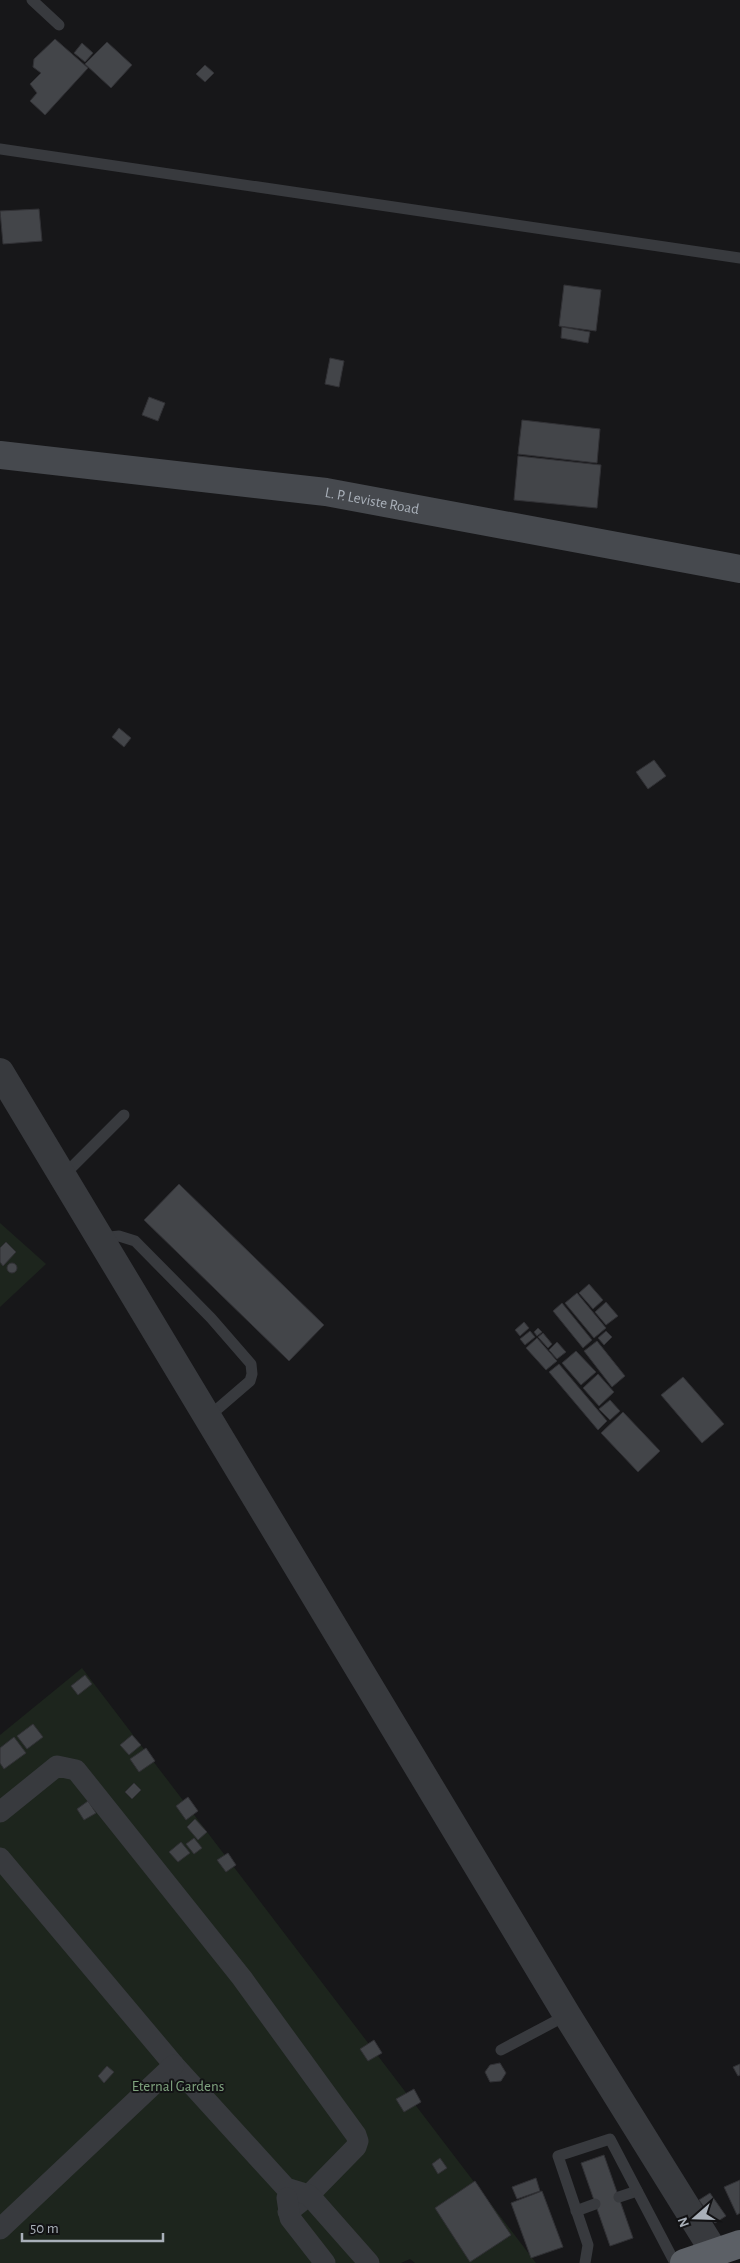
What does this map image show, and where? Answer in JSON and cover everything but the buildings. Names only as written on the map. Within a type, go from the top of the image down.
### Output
[{"type":"highway","points":[[684,2263],[740,2244]]},
{"type":"main road","name":"L. P. Leviste Road","points":[[0,454],[326,492],[740,569]]},
{"type":"street","points":[[0,1072],[567,2015],[715,2253]]},
{"type":"street","points":[[0,1812],[57,1766],[76,1770],[242,1978],[356,2134],[358,2141],[356,2147],[309,2195],[288,2212]]},
{"type":"street","points":[[0,1858],[174,2065],[286,2188],[309,2195],[369,2263]]},
{"type":"street","points":[[1,2227],[174,2065]]},
{"type":"street","points":[[286,2188],[288,2212],[325,2263]]},
{"type":"lane","points":[[32,0],[58,25]]},
{"type":"lane","points":[[0,149],[740,258]]},
{"type":"lane","points":[[62,1176],[124,1115]]},
{"type":"lane","points":[[100,1239],[119,1236],[135,1241],[211,1318],[250,1364],[252,1374],[250,1381],[207,1418]]},
{"type":"lane","points":[[501,2050],[567,2015]]},
{"type":"lane","points":[[585,2263],[588,2245],[558,2156],[610,2139],[675,2263]]},
{"type":"lane","points":[[619,2197],[637,2191]]},
{"type":"lane","points":[[576,2211],[596,2204]]},
{"type":"green space","points":[[0,1223],[46,1264],[0,1307]]},
{"type":"green space","name":"Eternal Gardens","points":[[82,1668],[536,2263],[415,2263],[410,2259],[401,2263],[0,2263],[0,1735]]}]
